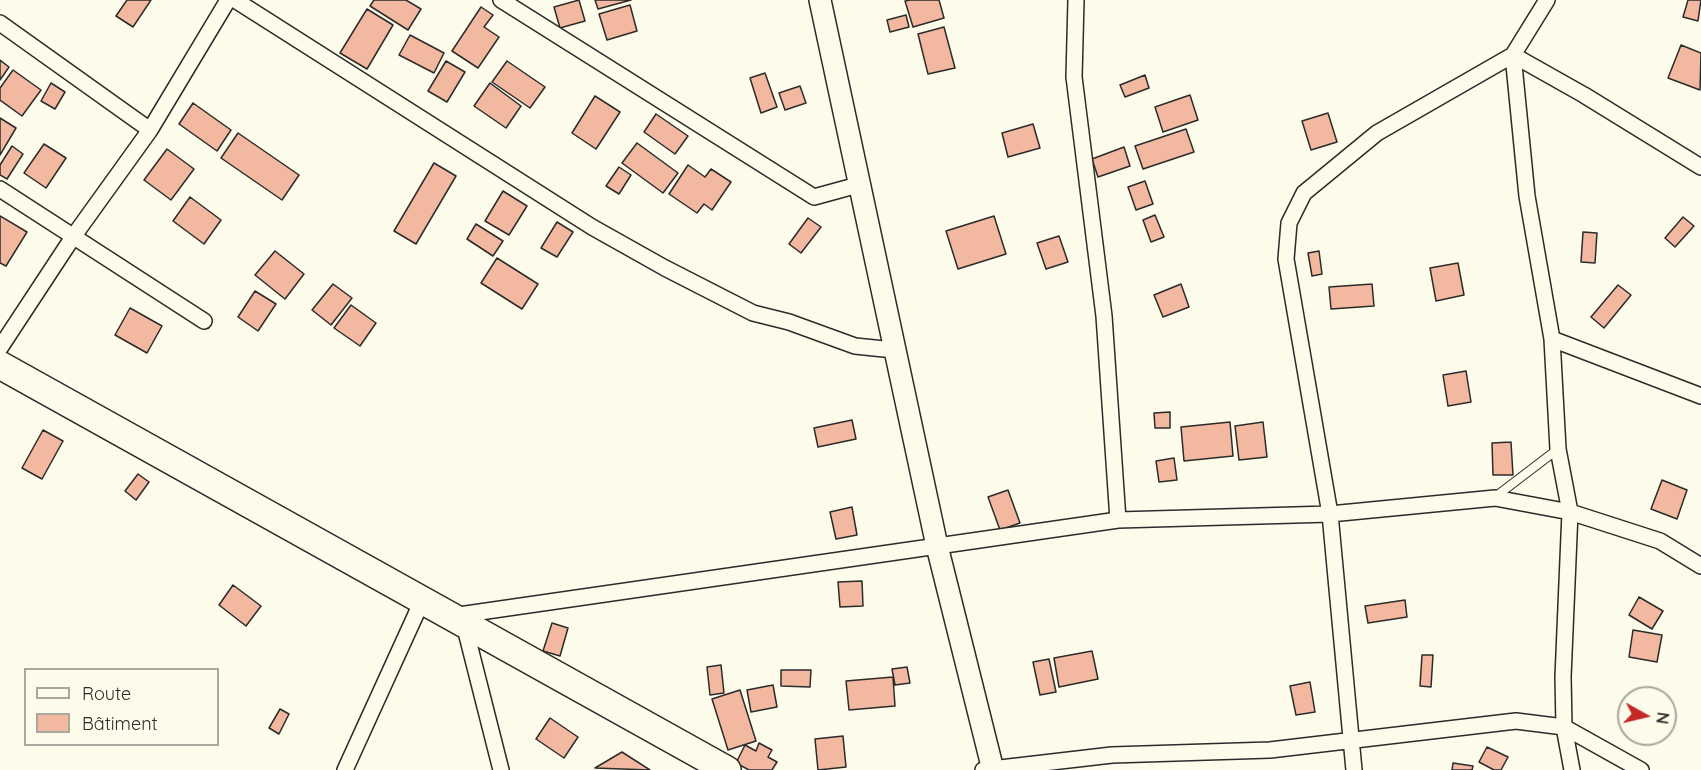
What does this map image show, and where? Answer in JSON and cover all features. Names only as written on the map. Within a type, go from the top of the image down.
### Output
[{"type":"highway","points":[[0,365],[718,768]]},
{"type":"main road","points":[[820,0],[937,546],[989,770]]},
{"type":"street","points":[[0,348],[73,237],[150,130],[228,0]]},
{"type":"street","points":[[235,0],[592,227],[656,263],[753,313],[789,321],[855,346],[894,350]]},
{"type":"street","points":[[501,0],[814,197],[858,185]]},
{"type":"street","points":[[1076,0],[1074,77],[1104,316],[1118,520]]},
{"type":"street","points":[[1354,770],[1330,514],[1286,259],[1289,222],[1305,193],[1377,133],[1513,55],[1547,0]]},
{"type":"street","points":[[0,23],[150,130]]},
{"type":"street","points":[[1513,55],[1584,95],[1701,167]]},
{"type":"street","points":[[1513,55],[1527,196],[1552,339],[1558,449],[1570,512],[1563,677],[1564,727],[1572,770]]},
{"type":"street","points":[[0,189],[204,321]]},
{"type":"street","points":[[1552,339],[1701,396]]},
{"type":"street","points":[[501,770],[457,620],[1118,520],[1330,514],[1495,498],[1570,512],[1660,541],[1701,566]]},
{"type":"street","points":[[345,770],[422,601]]},
{"type":"street","points":[[989,770],[1112,754],[1270,750],[1516,721],[1564,727],[1641,770]]},
{"type":"street","points":[[1112,754],[1116,770]]},
{"type":"lane","points":[[1495,498],[1558,449]]},
{"type":"building","points":[[127,0],[151,0],[133,27],[116,16]]},
{"type":"building","points":[[374,0],[406,0],[421,9],[408,30],[370,6]]},
{"type":"building","points":[[579,0],[585,21],[560,28],[554,7]]},
{"type":"building","points":[[595,0],[631,0],[598,9]]},
{"type":"building","points":[[939,0],[944,18],[913,27],[905,1]]},
{"type":"building","points":[[1688,0],[1701,0],[1698,21],[1683,17]]},
{"type":"building","points":[[630,5],[637,31],[607,40],[599,14]]},
{"type":"building","points":[[481,7],[493,15],[484,27],[499,37],[478,68],[452,51]]},
{"type":"building","points":[[367,9],[393,25],[367,69],[340,53]]},
{"type":"building","points":[[906,15],[909,27],[890,32],[887,20]]},
{"type":"building","points":[[944,27],[955,68],[928,74],[918,34]]},
{"type":"building","points":[[410,35],[444,53],[434,73],[399,55]]},
{"type":"building","points":[[1681,45],[1701,53],[1700,90],[1668,78]]},
{"type":"building","points":[[0,60],[9,67],[0,80]]},
{"type":"building","points":[[446,61],[465,72],[447,102],[428,91]]},
{"type":"building","points":[[507,61],[545,87],[530,108],[492,82]]},
{"type":"building","points":[[13,70],[41,90],[22,116],[0,100],[0,88]]},
{"type":"building","points":[[765,73],[777,107],[761,113],[750,78]]},
{"type":"building","points":[[1145,75],[1149,88],[1125,97],[1120,85]]},
{"type":"building","points":[[51,83],[65,92],[55,109],[41,101]]},
{"type":"building","points":[[490,83],[521,106],[506,128],[474,106]]},
{"type":"building","points":[[800,86],[806,103],[785,110],[779,93]]},
{"type":"building","points":[[1190,95],[1198,120],[1163,132],[1155,107]]},
{"type":"building","points":[[595,96],[620,112],[596,149],[572,133]]},
{"type":"building","points":[[193,103],[231,130],[217,151],[179,124]]},
{"type":"building","points":[[1328,113],[1337,142],[1311,150],[1302,121]]},
{"type":"building","points":[[656,114],[688,136],[675,154],[644,132]]},
{"type":"building","points":[[0,118],[16,128],[0,155]]},
{"type":"building","points":[[1033,124],[1040,148],[1008,157],[1002,133]]},
{"type":"building","points":[[1186,129],[1194,152],[1143,169],[1135,146]]},
{"type":"building","points":[[238,133],[299,175],[282,200],[221,158]]},
{"type":"building","points":[[637,143],[678,173],[663,193],[622,163]]},
{"type":"building","points":[[44,144],[66,158],[46,188],[24,173]]},
{"type":"building","points":[[12,146],[23,154],[7,179],[0,175],[0,165]]},
{"type":"building","points":[[1124,147],[1130,166],[1098,177],[1092,159]]},
{"type":"building","points":[[167,149],[194,169],[171,200],[144,180]]},
{"type":"building","points":[[434,163],[456,176],[416,244],[394,231]]},
{"type":"building","points":[[688,165],[705,177],[711,169],[731,182],[712,210],[704,204],[697,213],[669,194]]},
{"type":"building","points":[[619,167],[631,175],[619,194],[606,186]]},
{"type":"building","points":[[1145,181],[1153,204],[1136,210],[1128,187]]},
{"type":"building","points":[[503,191],[527,206],[509,235],[485,221]]},
{"type":"building","points":[[190,197],[221,220],[204,244],[173,221]]},
{"type":"building","points":[[1155,215],[1164,237],[1151,242],[1143,220]]},
{"type":"building","points":[[0,216],[27,232],[6,266],[0,263]]},
{"type":"building","points":[[994,216],[1006,254],[958,269],[946,231]]},
{"type":"building","points":[[1683,217],[1694,226],[1675,247],[1665,238]]},
{"type":"building","points":[[808,218],[821,227],[801,253],[789,244]]},
{"type":"building","points":[[557,222],[573,232],[557,257],[541,248]]},
{"type":"building","points":[[476,224],[503,241],[493,256],[467,239]]},
{"type":"building","points":[[1583,232],[1597,233],[1595,263],[1581,262]]},
{"type":"building","points":[[1059,236],[1068,262],[1046,269],[1037,243]]},
{"type":"building","points":[[275,251],[304,274],[285,299],[255,275]]},
{"type":"building","points":[[1319,251],[1322,274],[1312,276],[1308,253]]},
{"type":"building","points":[[497,258],[538,284],[522,309],[481,283]]},
{"type":"building","points":[[1458,263],[1464,295],[1436,301],[1430,268]]},
{"type":"building","points":[[333,284],[352,298],[331,325],[312,310]]},
{"type":"building","points":[[1181,284],[1189,307],[1163,317],[1154,295]]},
{"type":"building","points":[[1372,284],[1374,306],[1331,309],[1329,287]]},
{"type":"building","points":[[1618,285],[1631,295],[1604,328],[1591,317]]},
{"type":"building","points":[[255,291],[276,304],[258,331],[238,317]]},
{"type":"building","points":[[351,305],[376,323],[360,346],[334,328]]},
{"type":"building","points":[[130,308],[162,326],[147,353],[115,335]]},
{"type":"building","points":[[1466,371],[1471,402],[1448,406],[1443,375]]},
{"type":"building","points":[[1170,412],[1170,428],[1155,428],[1154,413]]},
{"type":"building","points":[[852,420],[856,439],[818,447],[814,428]]},
{"type":"building","points":[[1230,422],[1233,456],[1184,461],[1181,427]]},
{"type":"building","points":[[1263,422],[1267,457],[1239,460],[1235,426]]},
{"type":"building","points":[[43,430],[63,441],[42,479],[22,468]]},
{"type":"building","points":[[1511,442],[1513,475],[1493,475],[1492,443]]},
{"type":"building","points":[[1174,458],[1177,480],[1159,482],[1156,461]]},
{"type":"building","points":[[138,474],[149,482],[136,500],[125,491]]},
{"type":"building","points":[[1662,480],[1687,490],[1677,519],[1651,509]]},
{"type":"building","points":[[1008,490],[1020,523],[1000,530],[988,497]]},
{"type":"building","points":[[852,507],[857,535],[836,539],[830,512]]},
{"type":"building","points":[[862,581],[863,606],[840,607],[838,582]]},
{"type":"building","points":[[233,585],[261,606],[246,626],[219,605]]},
{"type":"building","points":[[1639,597],[1663,611],[1652,629],[1629,615]]},
{"type":"building","points":[[1405,600],[1407,617],[1368,623],[1365,606]]},
{"type":"building","points":[[552,623],[568,628],[560,656],[543,651]]},
{"type":"building","points":[[1633,630],[1662,635],[1657,662],[1629,657]]},
{"type":"building","points":[[1092,651],[1098,679],[1059,687],[1054,658]]},
{"type":"building","points":[[1422,655],[1433,655],[1431,687],[1420,686]]},
{"type":"building","points":[[1049,659],[1056,692],[1040,695],[1033,662]]},
{"type":"building","points":[[721,665],[724,693],[710,695],[707,667]]},
{"type":"building","points":[[907,667],[910,683],[895,685],[892,669]]},
{"type":"building","points":[[781,670],[811,670],[810,687],[781,686]]},
{"type":"building","points":[[893,677],[895,706],[849,710],[846,681]]},
{"type":"building","points":[[1310,682],[1315,712],[1296,715],[1290,686]]},
{"type":"building","points":[[773,685],[777,707],[751,712],[747,690]]},
{"type":"building","points":[[740,690],[756,741],[728,750],[712,699]]},
{"type":"building","points":[[280,709],[289,714],[279,734],[269,728]]},
{"type":"building","points":[[550,718],[578,737],[564,758],[536,739]]},
{"type":"building","points":[[843,736],[846,767],[818,770],[815,739]]},
{"type":"building","points":[[759,743],[772,750],[768,757],[777,762],[772,770],[749,770],[736,763],[745,745],[756,751]]},
{"type":"building","points":[[1487,747],[1508,757],[1501,770],[1494,770],[1479,762]]},
{"type":"building","points":[[622,752],[650,770],[595,768]]},
{"type":"building","points":[[1453,763],[1473,766],[1472,770],[1452,770]]}]
